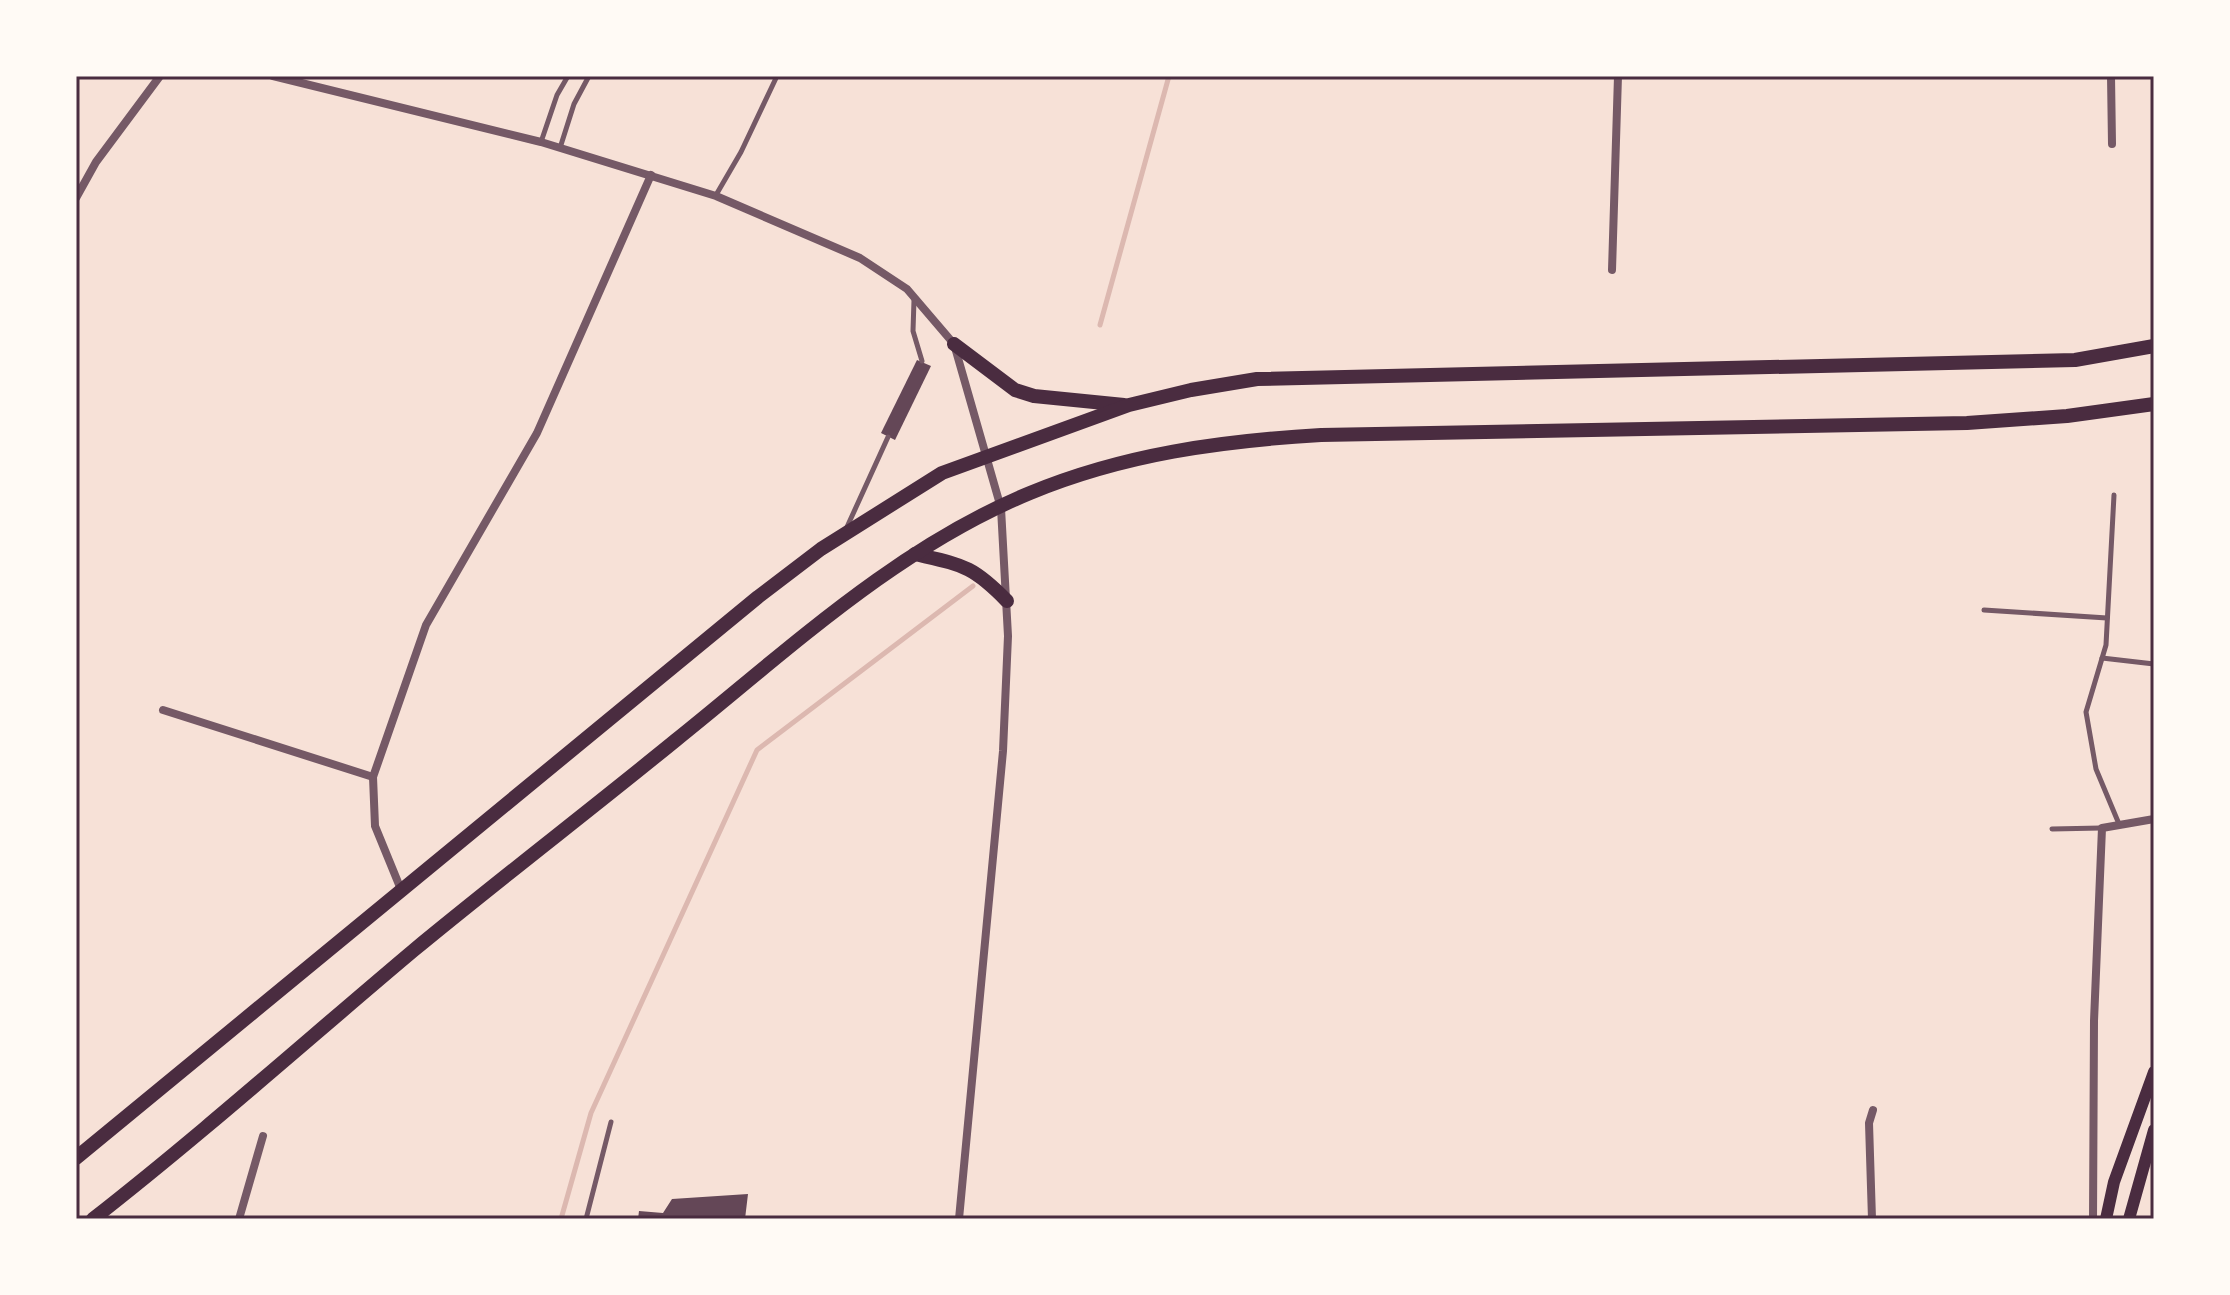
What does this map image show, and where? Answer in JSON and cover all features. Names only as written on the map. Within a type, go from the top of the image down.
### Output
[{"type":"main road","points":[[954,344],[1015,390],[1034,396],[1129,405]]},
{"type":"main road","points":[[76,1158],[758,597],[845,533],[942,473],[1129,405],[1221,384],[1305,375],[2060,361],[2154,346]]},
{"type":"main road","points":[[93,1219],[290,1058],[414,950],[837,610],[915,554],[1027,494],[1137,457],[1240,440],[1321,435],[1967,423],[2067,416],[2154,404]]},
{"type":"main road","points":[[915,554],[974,570],[1007,601]]},
{"type":"main road","points":[[2106,1219],[2114,1182],[2154,1072]]},
{"type":"main road","points":[[2129,1219],[2154,1130]]},
{"type":"street","points":[[76,198],[96,162],[160,76]]},
{"type":"street","points":[[273,76],[541,142],[716,196],[860,258],[914,296],[954,344],[1001,508],[1007,601],[1005,721],[959,1219]]},
{"type":"street","points":[[1612,270],[1618,76]]},
{"type":"street","points":[[2111,76],[2112,144]]},
{"type":"street","points":[[402,892],[375,826],[373,777],[426,625],[537,433],[651,175]]},
{"type":"street","points":[[163,710],[373,777]]},
{"type":"street","points":[[2093,1219],[2094,1021],[2102,828],[2154,819]]},
{"type":"street","points":[[1872,1219],[1869,1123],[1873,1110]]},
{"type":"street","points":[[239,1219],[263,1136]]},
{"type":"lane","points":[[541,142],[557,95],[568,76]]},
{"type":"lane","points":[[560,148],[574,104],[589,76]]},
{"type":"lane","points":[[716,196],[777,76]]},
{"type":"lane","points":[[914,296],[913,331],[922,361]]},
{"type":"lane","points":[[845,533],[871,468],[888,437]]},
{"type":"lane","points":[[2114,495],[2102,658],[2086,712],[2096,769],[2119,824]]},
{"type":"lane","points":[[1984,610],[2107,618]]},
{"type":"lane","points":[[2102,658],[2154,664]]},
{"type":"lane","points":[[2052,829],[2102,828]]},
{"type":"lane","points":[[586,1219],[611,1122]]},
{"type":"building","points":[[917,360],[931,366],[895,440],[881,433]]},
{"type":"building","points":[[748,1194],[745,1219],[638,1219],[639,1211],[663,1213],[672,1199]]},
{"type":"waterway","points":[[1100,325],[1169,76]]},
{"type":"waterway","points":[[561,1219],[591,1113],[757,750],[973,586]]}]
